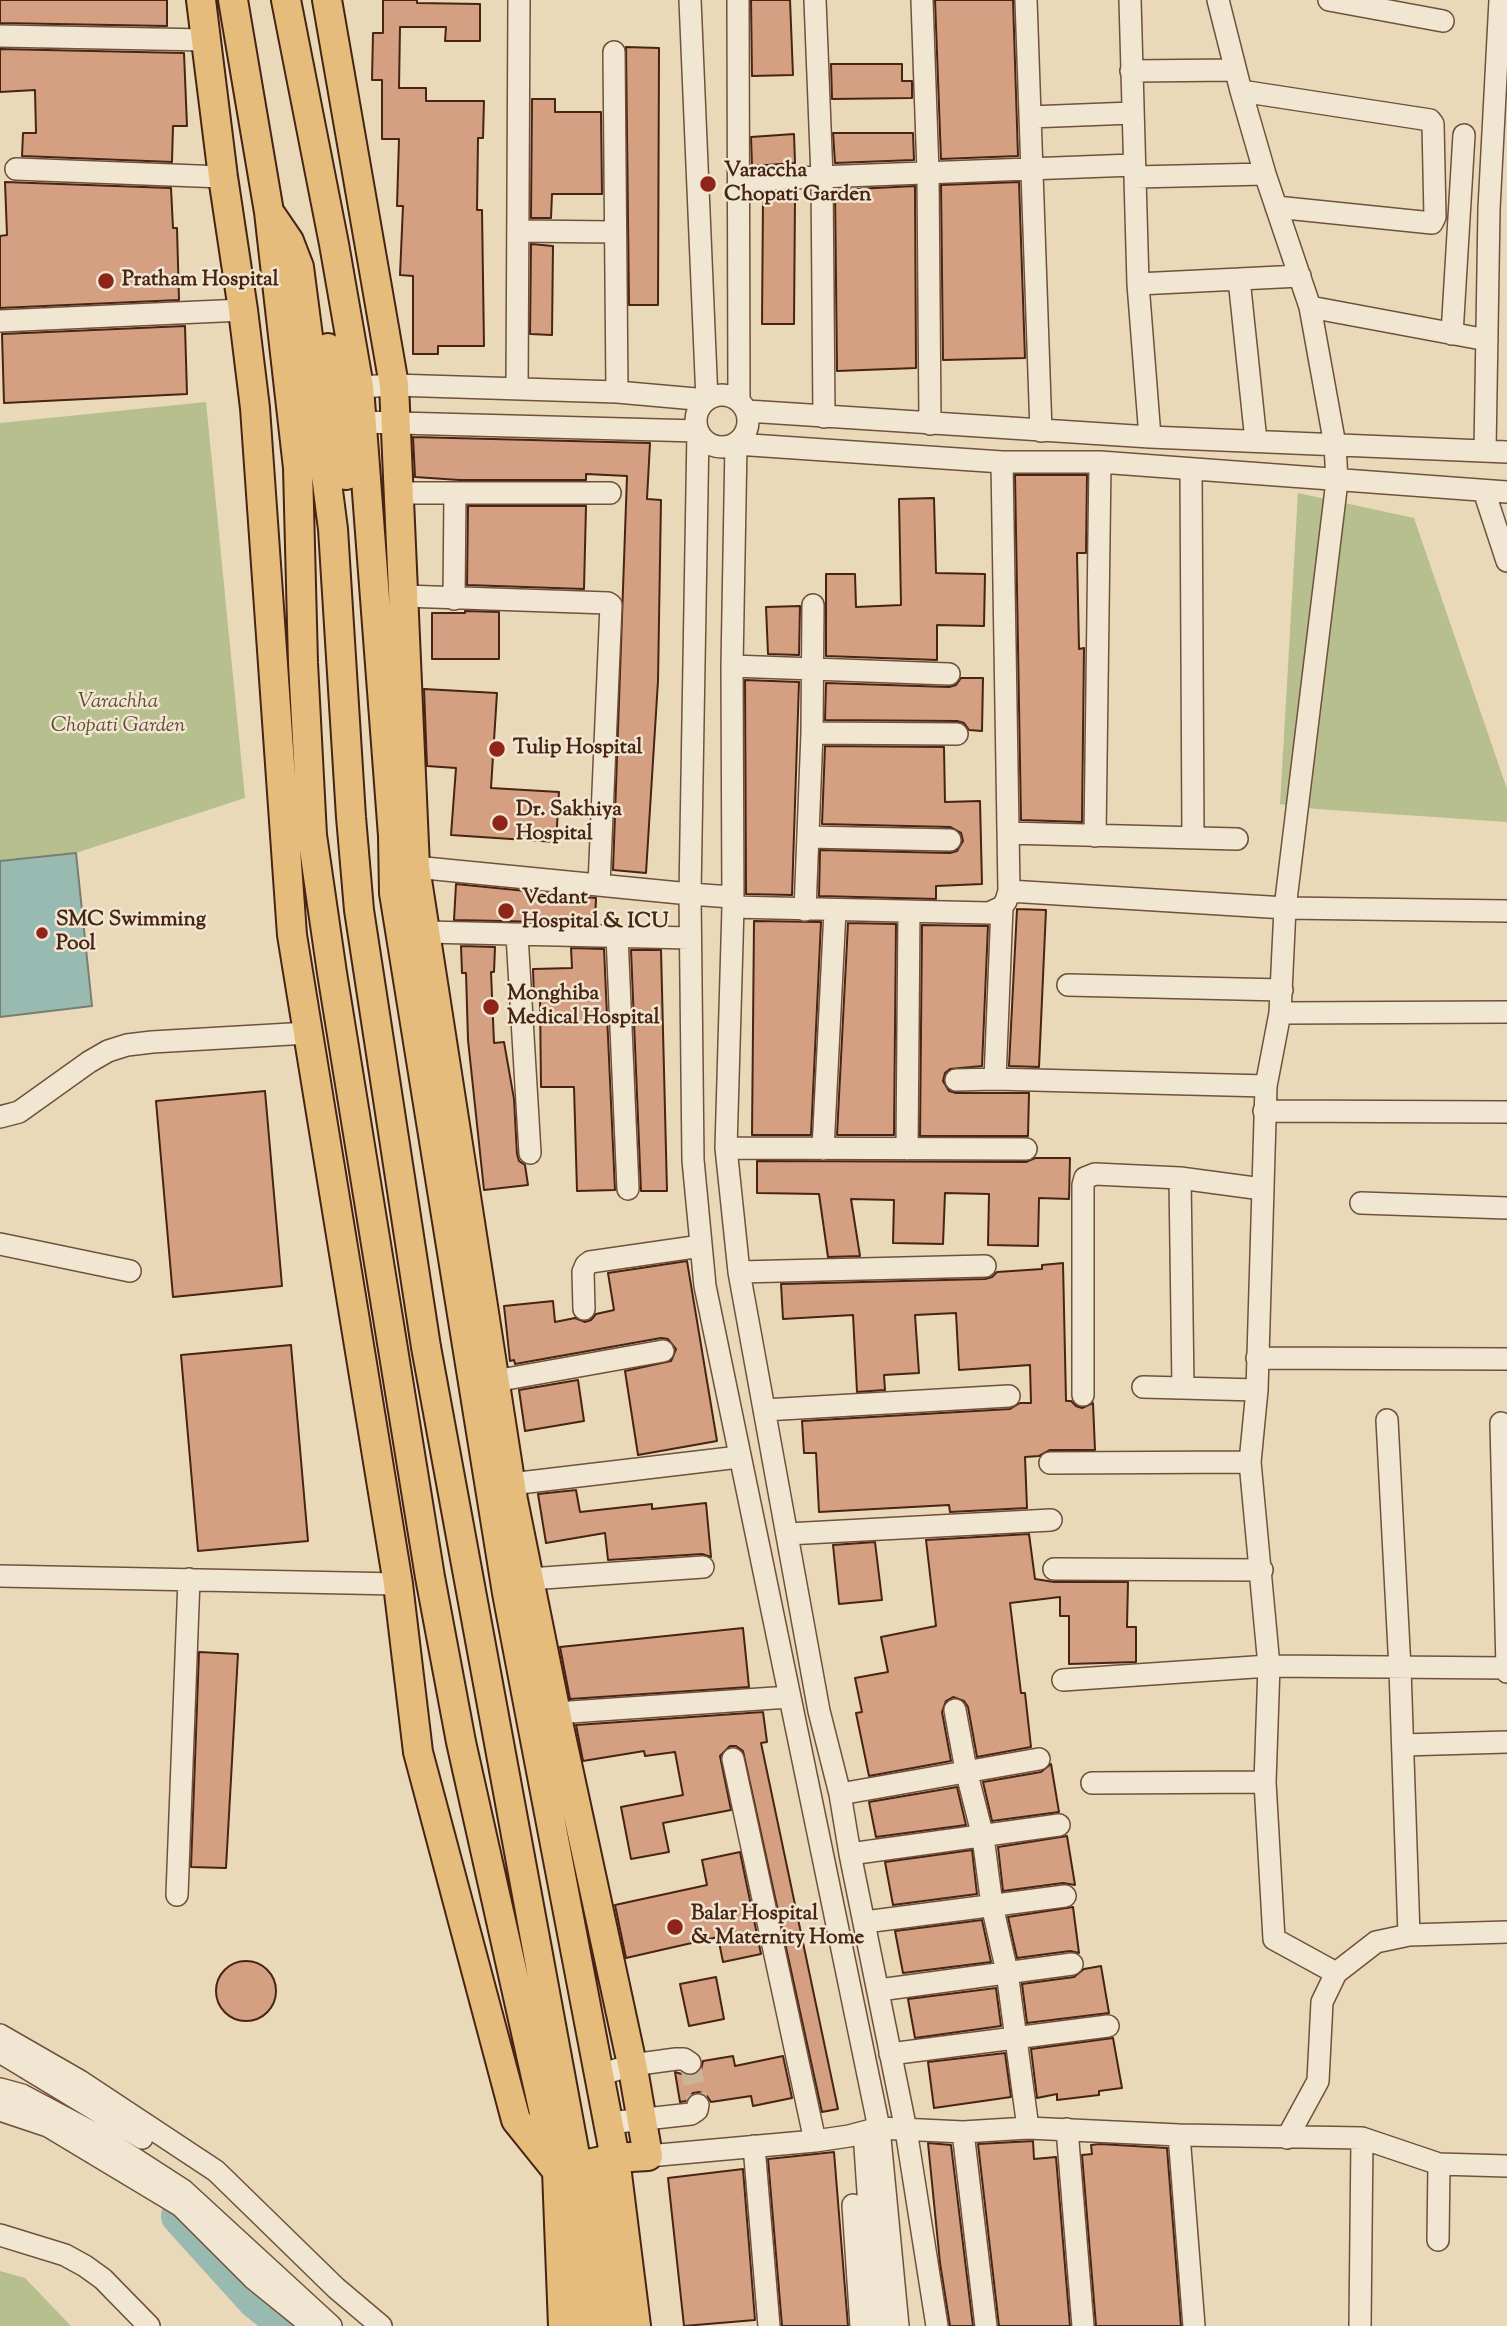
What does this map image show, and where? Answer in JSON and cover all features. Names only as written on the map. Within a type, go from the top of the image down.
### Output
[{"type":"main road","points":[[201,0],[222,177],[255,408],[292,934],[398,1584],[418,1752],[516,2120],[587,2164],[648,2156],[632,2065],[510,1484],[415,867],[394,385],[327,0]]},
{"type":"main road","points":[[233,0],[269,212],[299,468],[303,663],[312,835],[429,1577],[464,1756],[636,2326]]},
{"type":"main road","points":[[287,9],[334,244],[359,387],[393,836],[394,893],[508,1593],[609,2123],[587,2164],[563,2326]]},
{"type":"main road","points":[[309,121],[346,111]]},
{"type":"main road","points":[[269,212],[289,241],[299,267],[333,529],[359,910],[424,1333],[587,2164],[584,2326]]},
{"type":"main road","points":[[334,244],[319,287],[343,440],[370,762],[379,913],[385,961],[587,2164],[610,2326]]},
{"type":"street","points":[[517,389],[519,0]]},
{"type":"street","points":[[690,0],[707,400],[697,414],[690,894],[693,1160],[705,1286],[789,1697],[898,2326]]},
{"type":"street","points":[[738,0],[743,406],[749,424],[736,444],[732,902],[726,1148],[739,1272],[819,1711],[840,1794],[906,2130],[937,2326]]},
{"type":"street","points":[[815,0],[822,177],[824,416]]},
{"type":"street","points":[[922,0],[928,172],[930,424]]},
{"type":"street","points":[[1026,0],[1041,431]]},
{"type":"street","points":[[1130,0],[1138,284],[1150,438]]},
{"type":"street","points":[[1218,0],[1265,174],[1310,307],[1335,445],[1337,481],[1285,908],[1280,1013],[1266,1086],[1256,1390],[1251,1462],[1269,1666],[1265,1782],[1274,1939],[1336,1973]]},
{"type":"street","points":[[1329,0],[1443,21]]},
{"type":"street","points":[[1485,451],[1487,340],[1498,209],[1500,0]]},
{"type":"street","points":[[0,36],[206,40]]},
{"type":"street","points":[[614,52],[617,392]]},
{"type":"street","points":[[1131,71],[1235,70]]},
{"type":"street","points":[[1241,91],[1430,120],[1433,124],[1435,217],[1432,223],[1276,207]]},
{"type":"street","points":[[1030,117],[1132,113]]},
{"type":"street","points":[[1452,334],[1464,135]]},
{"type":"street","points":[[740,180],[1032,168],[1265,174]]},
{"type":"street","points":[[16,169],[222,177]]},
{"type":"street","points":[[518,232],[614,232]]},
{"type":"street","points":[[1138,284],[1300,276]]},
{"type":"street","points":[[1239,279],[1256,441]]},
{"type":"street","points":[[1310,307],[1487,340]]},
{"type":"street","points":[[0,321],[243,310]]},
{"type":"street","points":[[359,387],[394,385],[617,392],[707,400],[723,395],[743,406],[824,416],[930,424],[1150,438],[1507,452]]},
{"type":"street","points":[[361,422],[698,431],[709,444],[726,448],[736,444],[1002,462],[1100,462],[1507,492]]},
{"type":"street","points":[[995,1079],[1009,833],[1002,462]]},
{"type":"street","points":[[1096,835],[1100,462]]},
{"type":"street","points":[[1191,470],[1193,838]]},
{"type":"street","points":[[1484,491],[1507,561]]},
{"type":"street","points":[[399,493],[610,493]]},
{"type":"street","points":[[454,599],[455,493]]},
{"type":"street","points":[[404,596],[611,605],[599,886]]},
{"type":"street","points":[[804,910],[812,733],[813,605]]},
{"type":"street","points":[[733,666],[950,674]]},
{"type":"street","points":[[812,733],[957,734]]},
{"type":"street","points":[[1009,833],[1237,839]]},
{"type":"street","points":[[808,837],[950,840]]},
{"type":"street","points":[[415,867],[690,894],[804,910],[989,913],[1006,899],[1285,908],[1507,911]]},
{"type":"street","points":[[824,1149],[835,911]]},
{"type":"street","points":[[907,1149],[909,912]]},
{"type":"street","points":[[425,932],[690,938]]},
{"type":"street","points":[[517,935],[530,1153]]},
{"type":"street","points":[[617,936],[628,1189]]},
{"type":"street","points":[[1068,985],[1282,990]]},
{"type":"street","points":[[1280,1013],[1507,1012]]},
{"type":"street","points":[[0,1117],[19,1112],[89,1062],[108,1051],[127,1045],[307,1033]]},
{"type":"street","points":[[956,1080],[1266,1086]]},
{"type":"street","points":[[1264,1111],[1507,1112]]},
{"type":"street","points":[[726,1148],[1026,1149]]},
{"type":"street","points":[[1083,1395],[1085,1178],[1095,1174],[1180,1178],[1262,1189]]},
{"type":"street","points":[[1180,1178],[1183,1388]]},
{"type":"street","points":[[1361,1203],[1507,1208]]},
{"type":"street","points":[[0,1244],[130,1271]]},
{"type":"street","points":[[584,1309],[583,1272],[590,1262],[701,1246]]},
{"type":"street","points":[[739,1272],[985,1266]]},
{"type":"street","points":[[495,1381],[663,1351]]},
{"type":"street","points":[[1257,1358],[1507,1359]]},
{"type":"street","points":[[1143,1387],[1256,1390]]},
{"type":"street","points":[[764,1410],[1009,1396]]},
{"type":"street","points":[[1387,1420],[1401,1669],[1409,1935]]},
{"type":"street","points":[[1063,1680],[1269,1666],[1507,1670],[1501,1423]]},
{"type":"street","points":[[510,1484],[739,1457]]},
{"type":"street","points":[[1050,1463],[1251,1462]]},
{"type":"street","points":[[787,1534],[1051,1520]]},
{"type":"street","points":[[529,1579],[703,1567]]},
{"type":"street","points":[[1054,1569],[1262,1570]]},
{"type":"street","points":[[0,1576],[398,1584]]},
{"type":"street","points":[[177,1895],[189,1579]]},
{"type":"street","points":[[556,1713],[789,1697]]},
{"type":"street","points":[[955,1710],[983,1837],[992,1905],[1007,1972],[1028,2128]]},
{"type":"street","points":[[1403,1745],[1507,1742]]},
{"type":"street","points":[[733,1759],[815,2141]]},
{"type":"street","points":[[840,1794],[1039,1759]]},
{"type":"street","points":[[1092,1783],[1265,1782]]},
{"type":"street","points":[[850,1854],[1059,1825]]},
{"type":"street","points":[[865,1922],[1065,1896]]},
{"type":"street","points":[[1287,2138],[1318,2081],[1322,2001],[1336,1973],[1376,1942],[1409,1935],[1507,1932]]},
{"type":"street","points":[[879,1990],[1072,1965]]},
{"type":"street","points":[[890,2054],[1108,2026]]},
{"type":"street","points":[[0,2035],[80,2081],[216,2171],[336,2288],[380,2326]]},
{"type":"street","points":[[0,2052],[152,2144],[214,2186],[366,2326]]},
{"type":"street","points":[[599,2075],[632,2065],[681,2058],[690,2063]]},
{"type":"street","points":[[0,2089],[22,2095],[101,2137],[183,2190],[331,2326]]},
{"type":"street","points":[[609,2123],[691,2114],[697,2110],[698,2105]]},
{"type":"street","points":[[0,2110],[48,2126],[181,2206],[254,2279],[312,2326]]},
{"type":"street","points":[[648,2156],[906,2130],[963,2132],[1028,2128],[1179,2135],[1362,2138],[1439,2164],[1507,2166]]},
{"type":"street","points":[[1067,2129],[1083,2326]]},
{"type":"street","points":[[963,2132],[986,2326]]},
{"type":"street","points":[[1179,2135],[1194,2326]]},
{"type":"street","points":[[861,2326],[864,2136]]},
{"type":"street","points":[[864,2136],[877,2326]]},
{"type":"street","points":[[1360,2326],[1362,2138]]},
{"type":"street","points":[[754,2146],[769,2326]]},
{"type":"street","points":[[1438,2240],[1439,2164]]},
{"type":"street","points":[[0,2235],[65,2255],[85,2266],[103,2279],[149,2326]]},
{"type":"green space","name":"Varachha Chopati Garden","points":[[206,402],[245,798],[76,853],[0,866],[0,423]]},
{"type":"green space","points":[[1298,493],[1414,518],[1507,789],[1507,822],[1316,809],[1280,804]]},
{"type":"green space","points":[[0,2271],[25,2278],[71,2326],[0,2326]]},
{"type":"water","name":"SMC Swimming Pool","points":[[76,853],[92,1006],[0,1017],[0,861]]},
{"type":"building","points":[[0,0],[167,0],[167,26],[0,23]]},
{"type":"building","points":[[383,0],[480,4],[480,41],[445,41],[446,27],[400,27],[399,88],[426,88],[426,101],[484,101],[483,138],[478,138],[477,210],[482,210],[484,346],[438,346],[438,354],[413,354],[413,276],[400,275],[403,206],[397,206],[399,139],[382,139],[382,80],[372,80],[373,33],[383,33]]},
{"type":"building","points":[[751,0],[790,0],[793,75],[752,76]]},
{"type":"building","points":[[935,0],[1013,0],[1018,156],[941,159]]},
{"type":"building","points":[[626,47],[659,48],[658,305],[629,305]]},
{"type":"building","points":[[0,49],[184,53],[187,126],[173,126],[172,162],[22,156],[23,133],[36,133],[35,90],[0,92]]},
{"type":"building","points":[[831,64],[902,64],[902,81],[912,81],[912,98],[832,99]]},
{"type":"building","points":[[532,99],[555,99],[555,112],[601,112],[602,194],[552,194],[551,218],[531,218]]},
{"type":"building","points":[[833,133],[913,133],[914,160],[835,163]]},
{"type":"building","points":[[794,134],[795,163],[752,166],[751,137]]},
{"type":"building","points":[[5,182],[171,188],[173,228],[177,228],[179,300],[0,308],[0,236],[7,235]]},
{"type":"building","points":[[1019,182],[1025,358],[943,360],[941,185]]},
{"type":"building","points":[[915,186],[916,368],[837,371],[835,190]]},
{"type":"building","points":[[763,198],[795,198],[794,324],[762,324]]},
{"type":"building","points":[[531,244],[553,246],[552,335],[530,334]]},
{"type":"building","points":[[185,326],[187,394],[4,403],[2,334]]},
{"type":"building","points":[[413,437],[650,443],[647,499],[661,500],[658,681],[646,873],[613,870],[627,476],[586,474],[586,480],[459,480],[415,477]]},
{"type":"building","points":[[1015,475],[1087,475],[1086,553],[1077,553],[1079,649],[1084,648],[1082,822],[1021,820]]},
{"type":"building","points":[[934,498],[936,573],[985,574],[984,626],[937,625],[937,660],[826,656],[826,574],[855,574],[856,607],[901,605],[899,499]]},
{"type":"building","points":[[468,506],[586,506],[584,589],[467,585]]},
{"type":"building","points":[[800,606],[799,655],[768,654],[766,607]]},
{"type":"building","points":[[499,612],[499,659],[432,659],[432,613]]},
{"type":"building","points":[[961,678],[983,678],[982,731],[969,730],[964,723],[957,721],[825,720],[826,683],[949,687],[956,685]]},
{"type":"building","points":[[745,680],[799,682],[792,895],[746,894]]},
{"type":"building","points":[[424,689],[497,693],[491,788],[559,792],[556,842],[451,835],[456,768],[427,766]]},
{"type":"building","points":[[825,746],[944,747],[945,802],[980,801],[982,884],[936,886],[936,899],[819,896],[820,850],[950,853],[957,851],[963,841],[961,833],[950,827],[822,824]]},
{"type":"building","points":[[456,884],[596,898],[595,923],[454,920]]},
{"type":"building","points":[[1017,909],[1046,910],[1039,1067],[1009,1066]]},
{"type":"building","points":[[754,921],[821,922],[811,1135],[752,1135]]},
{"type":"building","points":[[848,923],[896,924],[894,1135],[837,1135]]},
{"type":"building","points":[[922,925],[988,926],[982,1066],[950,1069],[945,1073],[943,1081],[949,1091],[956,1093],[1029,1093],[1028,1136],[920,1136]]},
{"type":"building","points":[[461,946],[495,947],[494,972],[491,972],[494,1043],[504,1042],[514,1099],[517,1154],[519,1161],[525,1165],[528,1185],[484,1190],[468,1040],[466,973],[462,973]]},
{"type":"building","points":[[571,948],[604,949],[615,1190],[577,1191],[574,1087],[541,1087],[540,998],[534,998],[533,969],[572,968]]},
{"type":"building","points":[[631,950],[661,950],[667,1191],[641,1191]]},
{"type":"building","points":[[265,1091],[282,1286],[173,1297],[156,1101]]},
{"type":"building","points":[[1035,1158],[1070,1158],[1069,1199],[1039,1198],[1038,1246],[988,1245],[989,1194],[945,1193],[943,1244],[893,1243],[894,1200],[851,1199],[860,1256],[828,1257],[819,1194],[757,1193],[757,1161],[1026,1162]]},
{"type":"building","points":[[687,1261],[717,1441],[638,1455],[625,1371],[671,1361],[676,1349],[668,1339],[661,1338],[515,1364],[514,1360],[510,1361],[504,1306],[553,1301],[555,1322],[575,1318],[585,1322],[596,1314],[614,1310],[608,1273]]},
{"type":"building","points":[[1063,1263],[1066,1401],[1082,1408],[1093,1403],[1095,1450],[1050,1450],[1039,1456],[1025,1457],[1027,1508],[950,1512],[949,1505],[819,1512],[816,1453],[804,1453],[802,1421],[1010,1409],[1020,1403],[1031,1403],[1030,1365],[959,1370],[956,1313],[915,1315],[919,1373],[884,1375],[885,1390],[857,1392],[853,1315],[783,1319],[781,1284],[985,1279],[997,1272],[1042,1269],[1042,1265]]},
{"type":"building","points":[[291,1345],[308,1541],[198,1551],[181,1355]]},
{"type":"building","points":[[578,1380],[584,1421],[525,1431],[519,1390]]},
{"type":"building","points":[[576,1490],[580,1512],[652,1504],[652,1509],[706,1503],[711,1557],[702,1554],[608,1560],[605,1533],[546,1543],[538,1494]]},
{"type":"building","points":[[1029,1534],[1035,1579],[1054,1582],[1128,1582],[1127,1627],[1136,1627],[1136,1662],[1069,1664],[1069,1616],[1060,1616],[1060,1597],[1010,1603],[1021,1693],[1025,1693],[1031,1747],[977,1757],[968,1707],[964,1701],[953,1697],[946,1701],[942,1712],[951,1761],[869,1776],[856,1713],[862,1712],[855,1678],[888,1672],[881,1637],[936,1626],[926,1540]]},
{"type":"building","points":[[875,1542],[882,1600],[839,1604],[833,1545]]},
{"type":"building","points":[[743,1628],[749,1687],[570,1699],[560,1647]]},
{"type":"building","points":[[199,1652],[238,1654],[226,1868],[191,1867]]},
{"type":"building","points":[[763,1712],[767,1742],[761,1743],[838,2109],[822,2112],[743,1751],[736,1746],[730,1746],[720,1756],[731,1810],[663,1823],[669,1852],[631,1859],[621,1807],[683,1795],[675,1752],[645,1756],[644,1751],[583,1761],[576,1725]]},
{"type":"building","points":[[1051,1764],[1059,1812],[992,1821],[983,1782],[1041,1772]]},
{"type":"building","points":[[957,1787],[966,1825],[876,1837],[869,1802]]},
{"type":"building","points":[[1067,1836],[1075,1885],[1063,1883],[1003,1891],[998,1847]]},
{"type":"building","points":[[972,1850],[977,1894],[893,1905],[885,1862]]},
{"type":"building","points":[[740,1852],[761,1954],[723,1962],[718,1937],[626,1958],[615,1905],[707,1885],[702,1860]]},
{"type":"building","points":[[1073,1907],[1079,1953],[1070,1951],[1017,1958],[1008,1917]]},
{"type":"building","points":[[982,1920],[991,1962],[903,1973],[895,1931]]},
{"type":"building","points":[[246,1961],[263,1966],[271,1974],[276,1991],[271,2008],[263,2016],[246,2021],[229,2016],[221,2008],[216,1991],[221,1974],[229,1966]]},
{"type":"building","points":[[1101,1966],[1109,2013],[1027,2023],[1022,1984],[1074,1977],[1084,1969]]},
{"type":"building","points":[[716,1977],[724,2019],[689,2026],[680,1984]]},
{"type":"building","points":[[996,1988],[1001,2026],[915,2038],[908,1999]]},
{"type":"building","points":[[1113,2038],[1122,2088],[1099,2091],[1099,2095],[1057,2100],[1057,2094],[1037,2098],[1031,2049]]},
{"type":"building","points":[[1005,2053],[1011,2097],[934,2108],[928,2062]]},
{"type":"building","points":[[733,2056],[735,2066],[783,2056],[792,2098],[753,2106],[751,2096],[711,2102],[700,2092],[693,2093],[686,2101],[680,2102],[675,2072],[695,2075],[701,2070],[703,2061]]},
{"type":"building","points":[[1033,2141],[1034,2159],[1056,2157],[1070,2326],[999,2326],[978,2144]]},
{"type":"building","points":[[928,2143],[951,2145],[973,2326],[950,2326],[940,2263]]},
{"type":"building","points":[[1091,2145],[1167,2148],[1181,2326],[1096,2326],[1082,2155],[1092,2154]]},
{"type":"building","points":[[834,2152],[848,2326],[782,2326],[768,2159]]},
{"type":"building","points":[[743,2169],[755,2320],[684,2326],[668,2178]]},
{"type":"waterway","points":[[180,2216],[256,2300],[289,2326]]},
{"type":"tunnel","points":[[690,2063],[698,2105]]},
{"type":"place","name":"Varaccha Chopati Garden","points":[[708,184]]},
{"type":"place","name":"Pratham Hospital","points":[[106,281]]},
{"type":"place","name":"Tulip Hospital","points":[[497,749]]},
{"type":"place","name":"Dr. Sakhiya Hospital","points":[[500,823]]},
{"type":"place","name":"Vedant Hospital & ICU","points":[[506,911]]},
{"type":"place","name":"SMC Swimming Pool","points":[[42,933]]},
{"type":"place","name":"Monghiba Medical Hospital","points":[[491,1007]]},
{"type":"place","name":"Balar Hospital & Maternity Home","points":[[675,1927]]}]
